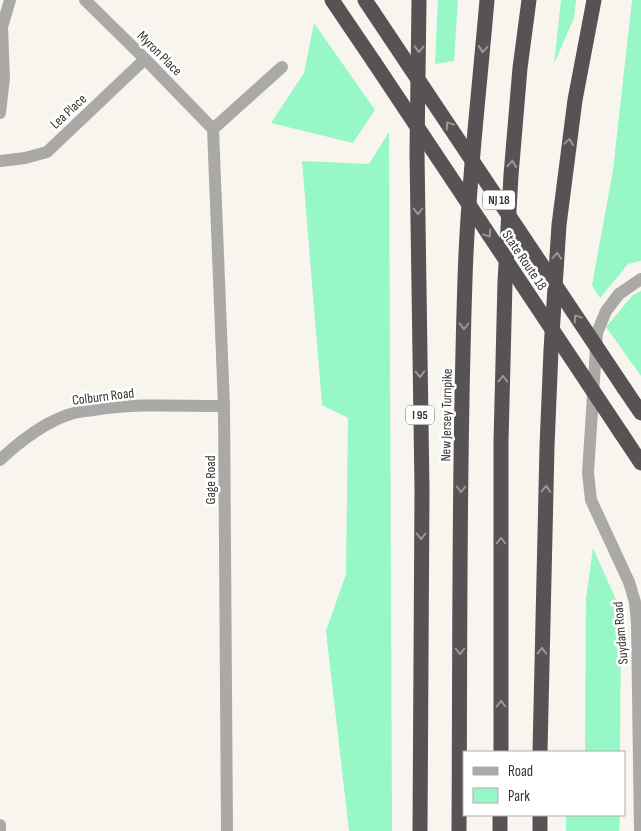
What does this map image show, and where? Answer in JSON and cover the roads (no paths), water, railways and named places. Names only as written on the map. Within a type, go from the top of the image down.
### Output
[{"type":"highway","name":"State Route 18","points":[[332,0],[641,463]]},
{"type":"highway","name":"New Jersey Turnpike","points":[[420,0],[417,162],[422,489],[420,831]]},
{"type":"highway","name":"New Jersey Turnpike","points":[[459,831],[461,445],[465,277],[472,167],[487,0]]},
{"type":"highway","points":[[500,751],[501,452],[505,282],[520,68],[529,0]]},
{"type":"highway","points":[[540,751],[547,447],[559,225],[575,100],[594,0]]},
{"type":"highway","name":"State Route 18","points":[[369,6],[641,413]]},
{"type":"highway","points":[[500,816],[500,831]]},
{"type":"highway","points":[[540,816],[540,831]]},
{"type":"street","points":[[0,114],[4,78],[1,27],[10,0]]},
{"type":"street","name":"Myron Place","points":[[85,0],[213,128]]},
{"type":"street","name":"Lea Place","points":[[0,161],[25,158],[47,152],[145,59]]},
{"type":"street","points":[[213,128],[282,66]]},
{"type":"street","name":"Gage Road","points":[[213,128],[224,406],[227,831]]},
{"type":"street","name":"Suydam Road","points":[[640,831],[637,624],[634,602],[628,582],[591,500],[588,473],[597,333],[606,311],[619,294],[641,279]]},
{"type":"street","name":"Colburn Road","points":[[0,460],[10,450],[44,426],[74,413],[109,407],[224,406]]},
{"type":"street","points":[[0,825],[0,831]]}]
